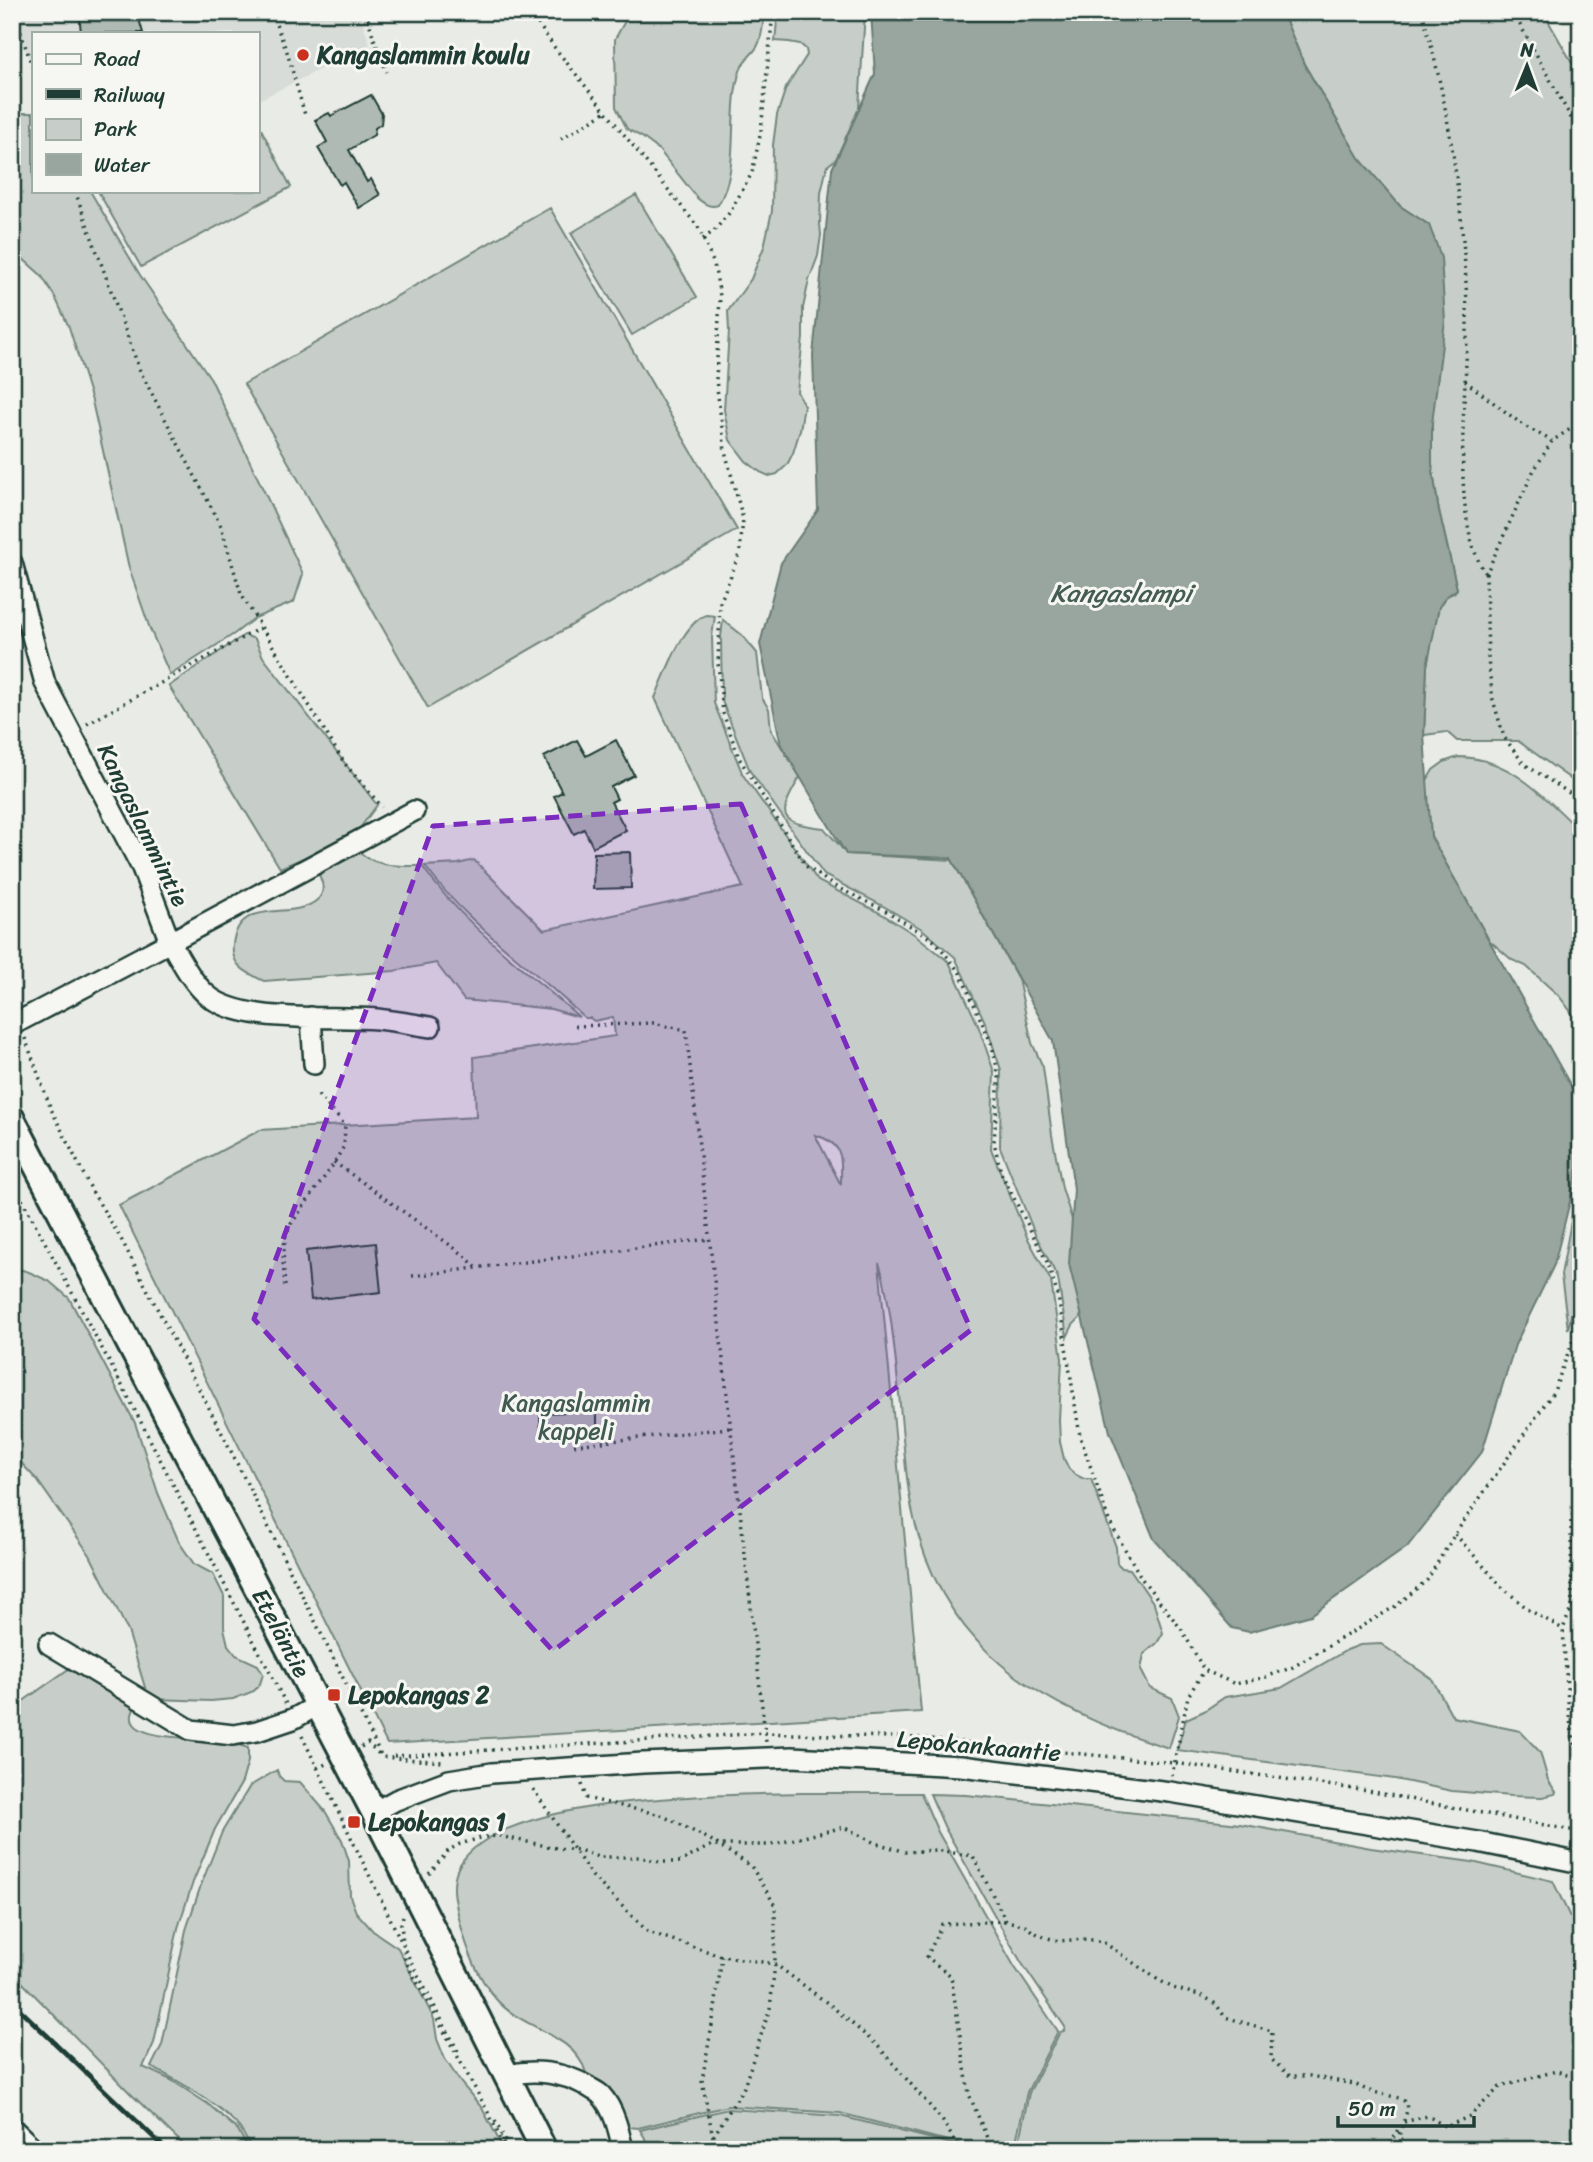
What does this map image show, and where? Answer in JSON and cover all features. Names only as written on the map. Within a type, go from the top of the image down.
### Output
[{"type":"street","name":"Kangaslammintie","points":[[12,563],[45,683],[142,868],[170,942],[16,1024]]},
{"type":"street","points":[[414,811],[170,942],[191,978],[207,996],[221,1004],[263,1016],[377,1019],[430,1027]]},
{"type":"street","points":[[311,1017],[314,1064]]},
{"type":"street","name":"Eteläntie","points":[[12,1119],[374,1812],[544,2150]]},
{"type":"street","points":[[49,1644],[191,1730],[233,1735],[257,1731],[293,1719],[318,1705]]},
{"type":"street","name":"Lepokankaantie","points":[[374,1812],[396,1800],[449,1780],[492,1773],[792,1757],[961,1766],[1170,1792],[1478,1842],[1581,1863]]},
{"type":"street","points":[[508,2075],[526,2071],[553,2073],[578,2081],[600,2094],[616,2120],[623,2150]]},
{"type":"street","points":[[12,2128],[35,2150]]},
{"type":"path","points":[[14,12],[32,66]]},
{"type":"path","points":[[271,12],[287,52],[305,115]]},
{"type":"path","points":[[366,12],[387,72]]},
{"type":"path","points":[[530,12],[605,112],[698,227],[714,264],[719,296],[716,380],[725,451],[743,519],[740,552],[720,603],[718,663],[723,713],[739,758],[806,866],[834,886],[888,912],[936,942],[960,973],[995,1056],[999,1077],[994,1142],[1001,1173],[1046,1262],[1058,1296],[1080,1436],[1109,1521],[1142,1580],[1182,1630],[1204,1670],[1236,1684],[1293,1667],[1396,1606],[1427,1580],[1455,1534],[1554,1391],[1574,1336],[1581,1290]]},
{"type":"path","points":[[703,239],[714,231],[730,212],[751,173],[761,131],[773,12]]},
{"type":"path","points":[[1422,12],[1449,123],[1464,251],[1467,323],[1463,470],[1467,517],[1477,558],[1486,574]]},
{"type":"path","points":[[1513,12],[1581,136]]},
{"type":"path","points":[[561,139],[605,112]]},
{"type":"path","points":[[75,192],[140,370],[220,526],[241,594],[345,764],[395,822]]},
{"type":"path","points":[[1465,380],[1522,425],[1552,441]]},
{"type":"path","points":[[1581,422],[1552,441],[1533,472],[1486,574],[1488,660],[1493,700],[1504,737],[1524,764],[1574,796],[1581,816]]},
{"type":"path","points":[[71,733],[260,628]]},
{"type":"path","points":[[1574,796],[1581,792]]},
{"type":"path","points":[[575,1026],[653,1023],[686,1030],[767,1758]]},
{"type":"path","points":[[16,1024],[51,1109],[226,1441],[382,1756],[446,1762]]},
{"type":"path","points":[[285,1286],[285,1238],[291,1224],[344,1146],[345,1125],[317,1094]]},
{"type":"path","points":[[334,1162],[464,1255],[477,1268]]},
{"type":"path","points":[[12,1181],[126,1393],[293,1719],[403,1947],[508,2150]]},
{"type":"path","points":[[412,1276],[709,1239]]},
{"type":"path","points":[[574,1445],[730,1428]]},
{"type":"path","points":[[1581,1504],[1574,1508],[1571,1521],[1572,1606],[1563,1629],[1569,1716],[1581,1758]]},
{"type":"path","points":[[1455,1534],[1528,1610],[1563,1629]]},
{"type":"path","points":[[1170,1792],[1188,1696],[1204,1670]]},
{"type":"path","points":[[578,1768],[586,1798],[661,1815],[719,1845],[751,1866],[775,1905],[775,1964],[770,2008],[744,2087],[713,2137],[708,2150]]},
{"type":"path","points":[[524,1785],[534,1790],[592,1876],[648,1932],[722,1956],[775,1964],[834,2008],[877,2045],[942,2120],[960,2150]]},
{"type":"path","points":[[403,1947],[401,1924],[404,1913],[442,1858],[460,1844],[499,1836],[574,1849],[598,1857],[640,1857],[660,1862],[680,1862],[712,1845],[771,1845],[844,1827],[873,1842],[906,1852],[935,1850],[973,1856],[1006,1920]]},
{"type":"path","points":[[992,2150],[969,2094],[951,1976],[927,1957],[942,1924],[1006,1920],[1025,1924],[1032,1931],[1059,1941],[1087,1939],[1103,1942],[1173,1988],[1203,1996],[1216,2004],[1225,2017],[1272,2031],[1271,2059],[1290,2076],[1310,2076],[1354,2084],[1406,2102],[1407,2111],[1386,2150]]},
{"type":"path","points":[[722,1956],[716,2009],[702,2080],[713,2137],[722,2150]]},
{"type":"path","points":[[1402,2122],[1428,2116],[1446,2127],[1470,2116],[1500,2087],[1556,2071],[1581,2078]]},
{"type":"path","points":[[1402,2122],[1399,2136],[1405,2150]]},
{"type":"highlighted area","points":[[741,804],[971,1330],[553,1651],[254,1319],[433,826]]},
{"type":"shaded area","name":"Kangaslammin koulu","points":[[12,12],[359,12],[370,44],[259,100],[259,32],[32,32],[32,64],[12,24]]},
{"type":"green space","points":[[630,12],[764,12],[760,41],[742,66],[736,87],[730,173],[718,205],[710,206],[698,199],[659,150],[627,129],[616,107],[615,39]]},
{"type":"green space","points":[[778,12],[865,12],[859,108],[836,159],[827,166],[821,193],[818,256],[803,308],[803,338],[797,392],[804,405],[800,430],[787,465],[777,474],[769,476],[746,461],[730,440],[724,410],[728,311],[751,279],[764,247],[772,211],[773,145],[777,115],[786,88],[807,55],[806,49],[800,44],[775,41]]},
{"type":"green space","points":[[1282,12],[1543,12],[1581,78],[1581,791],[1576,783],[1518,741],[1457,741],[1447,732],[1424,735],[1427,666],[1438,607],[1446,596],[1457,589],[1438,506],[1432,464],[1429,225],[1400,206],[1359,158],[1304,64]]},
{"type":"green space","points":[[32,113],[32,192],[91,192],[140,275],[211,379],[303,574],[294,602],[255,618],[170,675],[150,629],[129,568],[92,401],[69,327],[41,275],[12,249],[12,117]]},
{"type":"green space","points":[[261,129],[291,187],[141,267],[99,192],[259,192]]},
{"type":"green space","points":[[636,195],[697,297],[632,335],[571,233]]},
{"type":"green space","points":[[550,208],[737,530],[428,708],[244,384]]},
{"type":"green space","name":"Kangaslammin kappeli","points":[[706,615],[715,616],[712,637],[714,703],[743,775],[818,881],[882,914],[917,936],[949,962],[978,1025],[994,1072],[991,1149],[1027,1237],[1051,1281],[1062,1359],[1059,1420],[1064,1459],[1076,1475],[1091,1479],[1116,1547],[1117,1563],[1122,1568],[1130,1569],[1154,1604],[1163,1633],[1157,1643],[1144,1654],[1141,1670],[1150,1688],[1172,1698],[1179,1716],[1169,1748],[1118,1731],[1071,1710],[1029,1686],[992,1656],[961,1621],[936,1581],[918,1533],[907,1478],[893,1335],[879,1263],[921,1712],[387,1744],[119,1205],[260,1130],[476,1117],[474,1057],[615,1036],[613,1017],[594,1021],[585,1018],[476,922],[449,896],[425,866],[474,860],[544,930],[743,887],[655,698],[675,651],[697,620]],"holes":[[[815,1135],[832,1143],[839,1153],[841,1185]]]},
{"type":"green space","points":[[723,620],[742,635],[757,653],[762,698],[769,709],[771,730],[800,777],[785,809],[790,820],[824,828],[846,854],[952,860],[1018,979],[1032,1043],[1043,1067],[1062,1188],[1094,1289],[1067,1337],[1058,1278],[1035,1234],[1000,1147],[1001,1070],[985,1022],[955,957],[922,929],[824,875],[750,771],[722,701]]},
{"type":"green space","points":[[244,635],[255,639],[263,657],[377,805],[360,828],[280,868],[169,686]]},
{"type":"green space","points":[[1458,757],[1477,759],[1511,772],[1540,793],[1581,832],[1581,1032],[1574,1016],[1559,996],[1526,966],[1512,960],[1489,940],[1431,837],[1426,782],[1433,770]]},
{"type":"green space","points":[[357,848],[363,855],[378,862],[396,866],[422,866],[476,927],[579,1017],[551,1009],[464,1000],[436,963],[394,971],[264,981],[241,968],[234,958],[233,944],[237,929],[245,920],[256,914],[306,906],[317,900],[323,889],[317,870]]},
{"type":"green space","points":[[1581,1168],[1581,1275],[1568,1329],[1561,1275]]},
{"type":"green space","points":[[12,1267],[49,1281],[69,1298],[135,1423],[158,1493],[179,1542],[194,1564],[213,1574],[224,1596],[224,1628],[228,1645],[236,1655],[258,1665],[263,1674],[254,1691],[233,1699],[211,1701],[155,1699],[147,1694],[128,1631],[90,1555],[37,1480],[12,1453]]},
{"type":"green space","points":[[1381,1644],[1432,1679],[1453,1717],[1520,1731],[1540,1752],[1555,1794],[1542,1797],[1452,1791],[1395,1779],[1177,1750],[1186,1719],[1225,1697],[1281,1688],[1347,1650],[1360,1645]]},
{"type":"green space","points":[[70,1668],[136,1706],[132,1718],[136,1726],[147,1732],[180,1738],[221,1740],[248,1748],[248,1761],[242,1782],[215,1829],[193,1882],[178,1928],[154,2043],[143,2067],[171,2080],[208,2104],[238,2130],[249,2150],[189,2150],[12,1972],[12,1709]]},
{"type":"green space","points":[[277,1770],[284,1781],[300,1782],[325,1811],[342,1840],[349,1861],[350,1896],[356,1912],[373,1931],[398,1948],[434,2019],[437,2039],[445,2059],[482,2108],[504,2150],[252,2150],[241,2130],[224,2112],[151,2067],[162,2045],[186,1930],[222,1832],[250,1786]]},
{"type":"green space","points":[[921,1793],[938,1832],[1014,1966],[1058,2031],[1027,2092],[1014,2150],[989,2150],[840,2113],[728,2106],[638,2128],[629,2127],[615,2098],[590,2079],[572,2050],[510,2012],[483,1981],[465,1940],[454,1892],[459,1866],[482,1842],[519,1825],[565,1812],[617,1803],[722,1795]]},
{"type":"green space","points":[[930,1794],[966,1795],[1240,1824],[1371,1848],[1472,1862],[1553,1881],[1570,1917],[1581,1918],[1581,2150],[1017,2150],[1029,2093],[1065,2027],[1021,1962],[945,1828]]},
{"type":"green space","points":[[728,2109],[840,2116],[976,2150],[647,2150],[640,2130]]},
{"type":"water","name":"Kangaslampi","points":[[871,12],[1282,12],[1304,64],[1359,158],[1400,206],[1429,225],[1441,258],[1445,321],[1432,423],[1432,464],[1438,506],[1457,589],[1446,597],[1439,607],[1427,666],[1424,735],[1431,837],[1581,1104],[1581,1157],[1554,1265],[1515,1345],[1482,1452],[1407,1547],[1311,1615],[1249,1632],[1232,1628],[1154,1539],[1110,1432],[1069,1264],[1074,1189],[1053,1041],[951,858],[846,854],[781,745],[760,644],[781,563],[818,510],[813,355],[832,169],[875,74]]},
{"type":"building","points":[[79,12],[137,12],[143,32],[81,32]]},
{"type":"building","points":[[371,95],[382,114],[381,124],[375,128],[374,135],[349,150],[367,182],[371,179],[380,195],[359,208],[344,182],[340,185],[318,148],[327,142],[315,120],[329,113],[331,116]]},
{"type":"building","points":[[577,740],[586,756],[616,740],[634,775],[611,787],[617,799],[611,802],[626,830],[593,847],[584,829],[574,834],[554,796],[562,792],[544,757]]},
{"type":"building","points":[[630,852],[631,888],[593,889],[594,853]]},
{"type":"building","points":[[376,1243],[381,1292],[311,1300],[306,1251]]},
{"type":"building","points":[[597,1411],[597,1431],[541,1433],[540,1413]]},
{"type":"railway","points":[[12,2002],[167,2150]]},
{"type":"place","name":"Kangaslammin koulu","points":[[303,55]]},
{"type":"place","name":"Lepokangas 2","points":[[334,1695]]},
{"type":"place","name":"Lepokangas 1","points":[[354,1822]]}]
